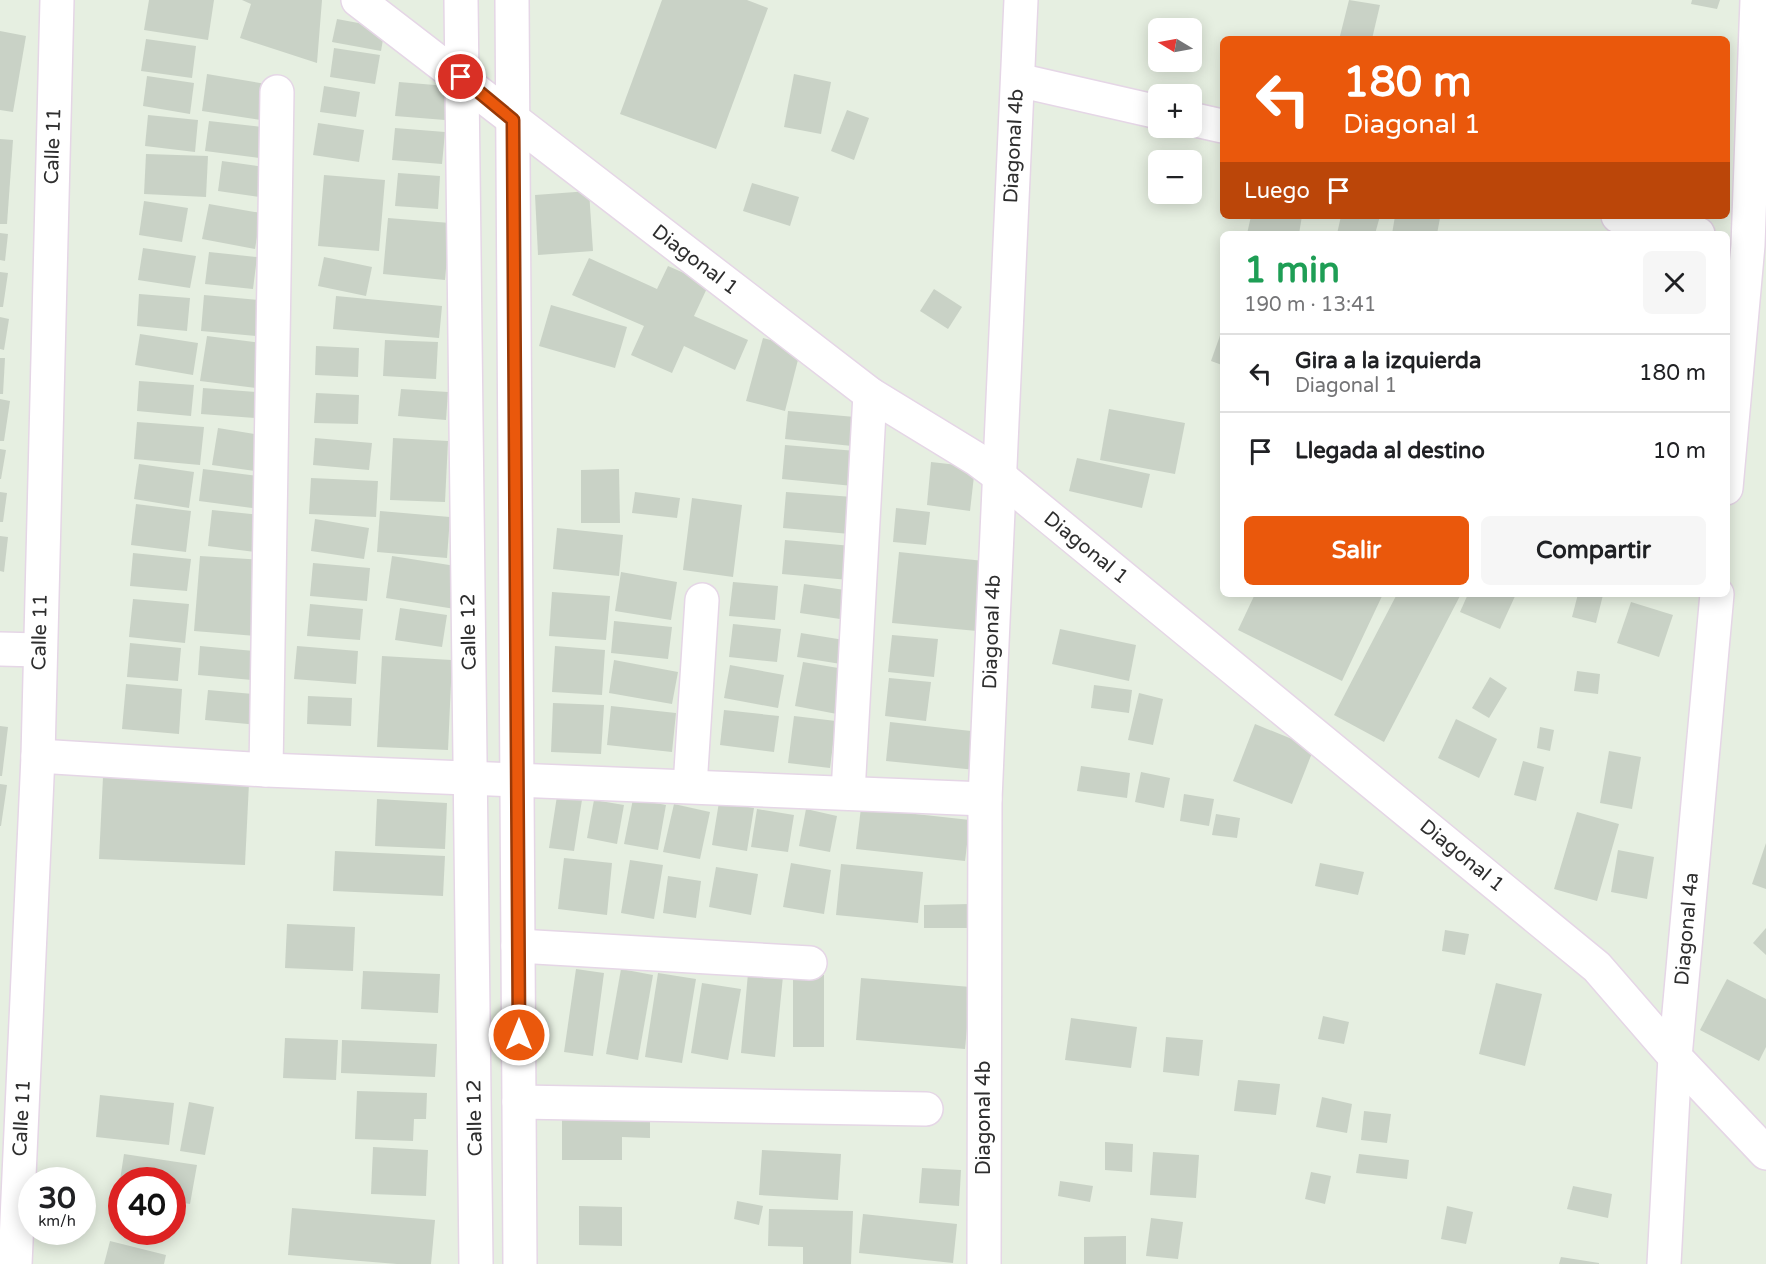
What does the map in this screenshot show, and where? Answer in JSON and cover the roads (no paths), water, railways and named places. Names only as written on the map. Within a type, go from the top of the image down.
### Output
[{"type":"street","name":"Calle 11","points":[[15,1264],[38,756],[57,0]]},
{"type":"street","name":"Diagonal 1","points":[[358,0],[870,394],[978,460],[998,475],[1597,967],[1675,1057],[1766,1153]]},
{"type":"street","name":"Calle 12","points":[[460,0],[472,777],[476,1264]]},
{"type":"street","points":[[512,0],[520,1264]]},
{"type":"street","name":"Diagonal 4b","points":[[984,1264],[985,799],[1021,0]]},
{"type":"street","points":[[1730,399],[1737,243],[1757,0]]},
{"type":"street","points":[[1018,80],[1148,110]]},
{"type":"street","points":[[266,770],[276,92]]},
{"type":"street","points":[[1202,121],[1220,126]]},
{"type":"street","points":[[1631,219],[1685,231]]},
{"type":"street","points":[[848,793],[870,394]]},
{"type":"street","name":"Diagonal 4a","points":[[1664,1264],[1675,1057],[1717,597]]},
{"type":"street","points":[[690,786],[702,600]]},
{"type":"street","points":[[0,649],[39,650]]},
{"type":"street","points":[[38,756],[266,770],[985,799]]},
{"type":"street","points":[[518,946],[810,963]]},
{"type":"street","points":[[519,1102],[926,1110]]},
{"type":"street","points":[[476,1228],[520,1227]]}]
